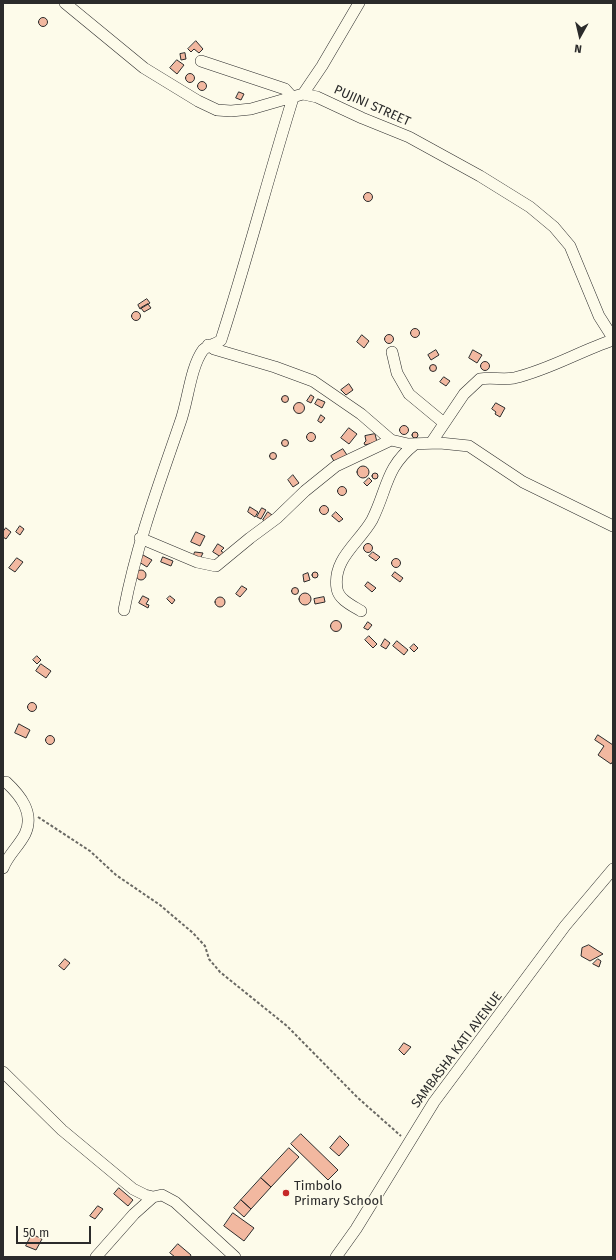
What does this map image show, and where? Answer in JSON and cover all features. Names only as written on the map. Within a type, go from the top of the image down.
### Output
[{"type":"street","name":"PUJINI STREET","points":[[64,3],[144,68],[198,101],[217,110],[231,111],[251,109],[298,96],[326,100],[362,118],[410,137],[480,176],[530,208],[554,227],[570,246],[599,316],[613,339]]},
{"type":"street","points":[[124,610],[140,538],[180,423],[198,361],[208,345],[221,340],[240,281],[264,193],[298,96],[322,66],[359,3]]},
{"type":"street","points":[[201,62],[285,89],[298,96]]},
{"type":"street","points":[[431,443],[464,394],[480,379],[512,378],[546,368],[613,339]]},
{"type":"street","points":[[208,345],[214,349],[275,367],[313,381],[361,414],[391,440],[415,444],[431,443],[469,446],[523,482],[613,526]]},
{"type":"street","points":[[392,352],[397,373],[408,394],[444,423]]},
{"type":"street","points":[[140,538],[197,562],[216,566],[277,518],[305,491],[336,466],[391,440]]},
{"type":"street","points":[[361,610],[346,601],[337,590],[337,579],[340,566],[345,553],[371,520],[394,466],[404,453],[415,444]]},
{"type":"street","points":[[3,868],[6,861],[25,834],[28,823],[28,813],[20,795],[6,782]]},
{"type":"street","name":"SAMBASHA KATI AVENUE","points":[[336,1257],[356,1229],[408,1142],[434,1102],[565,926],[613,869]]},
{"type":"street","points":[[3,1072],[62,1130],[133,1189],[153,1197],[162,1196],[175,1202],[235,1257]]},
{"type":"street","points":[[96,1257],[134,1214],[153,1197]]},
{"type":"path","points":[[28,813],[59,830],[90,851],[116,876],[160,905],[193,933],[205,946],[210,959],[220,972],[287,1026],[358,1098],[408,1142]]},
{"type":"building","points":[[43,17],[48,22],[43,27],[38,22]]},
{"type":"building","points":[[196,41],[203,49],[199,53],[194,49],[191,52],[188,49]]},
{"type":"building","points":[[185,53],[186,59],[181,60],[180,54]]},
{"type":"building","points":[[177,60],[184,65],[177,74],[170,68]]},
{"type":"building","points":[[188,74],[192,74],[194,78],[192,82],[188,82],[186,80],[186,76]]},
{"type":"building","points":[[202,81],[207,86],[202,91],[197,86]]},
{"type":"building","points":[[239,92],[244,94],[241,100],[236,98]]},
{"type":"building","points":[[368,192],[373,197],[368,202],[363,197]]},
{"type":"building","points":[[147,299],[150,303],[140,309],[138,305]]},
{"type":"building","points":[[148,304],[151,308],[144,312],[141,308]]},
{"type":"building","points":[[136,311],[141,316],[136,321],[131,316]]},
{"type":"building","points":[[415,328],[420,333],[415,338],[410,333]]},
{"type":"building","points":[[389,334],[394,339],[389,344],[384,339]]},
{"type":"building","points":[[362,335],[369,341],[364,348],[357,342]]},
{"type":"building","points":[[436,350],[439,355],[431,360],[428,355]]},
{"type":"building","points":[[473,350],[482,355],[477,363],[469,358]]},
{"type":"building","points":[[485,361],[490,366],[485,371],[480,366]]},
{"type":"building","points":[[433,365],[436,368],[433,371],[430,368]]},
{"type":"building","points":[[444,377],[450,381],[446,386],[440,382]]},
{"type":"building","points":[[349,384],[353,390],[346,395],[341,390]]},
{"type":"building","points":[[311,395],[314,397],[311,403],[307,401]]},
{"type":"building","points":[[285,396],[288,399],[285,402],[282,399]]},
{"type":"building","points":[[318,399],[325,402],[322,408],[315,404]]},
{"type":"building","points":[[297,403],[301,403],[303,404],[303,412],[297,413],[294,410],[294,406]]},
{"type":"building","points":[[496,403],[505,408],[500,417],[495,414],[496,412],[492,409]]},
{"type":"building","points":[[321,415],[325,418],[321,423],[318,421]]},
{"type":"building","points":[[404,425],[409,430],[404,435],[399,430]]},
{"type":"building","points":[[349,428],[357,434],[349,444],[341,438]]},
{"type":"building","points":[[311,432],[316,437],[311,442],[306,437]]},
{"type":"building","points":[[415,432],[418,435],[415,438],[412,435]]},
{"type":"building","points":[[375,434],[377,442],[365,445],[365,436]]},
{"type":"building","points":[[285,439],[288,440],[288,446],[285,447],[282,446],[281,443],[282,440]]},
{"type":"building","points":[[343,449],[347,455],[335,463],[331,456]]},
{"type":"building","points":[[273,453],[276,456],[273,459],[270,456]]},
{"type":"building","points":[[361,466],[365,466],[369,472],[365,478],[361,478],[357,474],[357,470]]},
{"type":"building","points":[[375,473],[378,476],[375,479],[372,476]]},
{"type":"building","points":[[293,475],[299,483],[293,487],[288,480]]},
{"type":"building","points":[[369,478],[372,481],[367,486],[364,483]]},
{"type":"building","points":[[342,486],[347,491],[342,496],[337,491]]},
{"type":"building","points":[[324,505],[329,510],[324,515],[319,510]]},
{"type":"building","points":[[250,507],[258,512],[255,517],[248,512]]},
{"type":"building","points":[[262,508],[266,510],[261,519],[257,517]]},
{"type":"building","points":[[268,512],[272,515],[267,522],[263,520]]},
{"type":"building","points":[[336,512],[343,519],[339,522],[332,516]]},
{"type":"building","points":[[20,526],[24,529],[20,535],[16,532]]},
{"type":"building","points":[[6,528],[11,532],[6,539],[3,537],[3,532]]},
{"type":"building","points":[[196,532],[205,536],[200,546],[191,542]]},
{"type":"building","points":[[368,543],[373,548],[368,553],[363,548]]},
{"type":"building","points":[[218,544],[224,548],[221,551],[224,553],[221,557],[213,552]]},
{"type":"building","points":[[195,552],[203,553],[201,557],[205,559],[193,557]]},
{"type":"building","points":[[373,552],[380,557],[376,561],[369,556]]},
{"type":"building","points":[[143,555],[152,560],[147,567],[139,562]]},
{"type":"building","points":[[163,557],[173,561],[171,566],[161,562]]},
{"type":"building","points":[[17,558],[23,562],[15,572],[9,568]]},
{"type":"building","points":[[396,558],[401,563],[396,568],[391,563]]},
{"type":"building","points":[[139,570],[143,570],[146,575],[143,580],[139,580],[136,577],[136,573]]},
{"type":"building","points":[[315,572],[318,575],[315,578],[312,575]]},
{"type":"building","points":[[395,572],[403,578],[400,582],[392,576]]},
{"type":"building","points":[[308,573],[310,580],[304,582],[303,575]]},
{"type":"building","points":[[368,582],[376,588],[372,592],[365,586]]},
{"type":"building","points":[[242,586],[247,589],[240,597],[236,594]]},
{"type":"building","points":[[295,587],[298,588],[298,594],[295,595],[292,594],[291,591],[292,588]]},
{"type":"building","points":[[303,593],[307,593],[311,599],[307,605],[303,605],[299,601],[299,597]]},
{"type":"building","points":[[143,596],[149,599],[146,604],[149,605],[148,608],[139,603]]},
{"type":"building","points":[[170,596],[175,600],[172,604],[167,599]]},
{"type":"building","points":[[220,597],[225,602],[220,607],[215,602]]},
{"type":"building","points":[[324,597],[325,602],[315,604],[314,599]]},
{"type":"building","points":[[334,621],[338,621],[340,622],[340,630],[334,631],[331,628],[331,624]]},
{"type":"building","points":[[368,622],[372,625],[368,630],[364,628]]},
{"type":"building","points":[[369,636],[377,644],[373,648],[365,640]]},
{"type":"building","points":[[385,639],[390,643],[386,649],[381,646]]},
{"type":"building","points":[[397,641],[408,650],[404,655],[393,646]]},
{"type":"building","points":[[414,644],[418,648],[414,652],[410,648]]},
{"type":"building","points":[[37,656],[41,660],[37,664],[33,660]]},
{"type":"building","points":[[41,664],[51,671],[46,678],[36,671]]},
{"type":"building","points":[[32,702],[37,707],[32,712],[27,707]]},
{"type":"building","points":[[19,724],[30,730],[26,738],[15,733]]},
{"type":"building","points":[[50,735],[55,740],[50,745],[45,740]]},
{"type":"building","points":[[598,735],[613,745],[613,761],[611,764],[598,755],[604,746],[595,740]]},
{"type":"building","points":[[589,945],[603,954],[590,961],[581,956],[582,948]]},
{"type":"building","points":[[65,959],[70,963],[64,970],[59,966]]},
{"type":"building","points":[[598,959],[601,961],[599,967],[593,964]]},
{"type":"building","points":[[404,1043],[411,1047],[404,1055],[399,1050]]},
{"type":"building","points":[[301,1134],[338,1170],[328,1180],[291,1144]]},
{"type":"building","points":[[340,1136],[349,1145],[339,1156],[330,1148]]},
{"type":"building","points":[[289,1148],[299,1157],[271,1187],[261,1178]]},
{"type":"building","points":[[261,1178],[271,1187],[251,1209],[241,1200]]},
{"type":"building","points":[[119,1188],[133,1200],[128,1206],[114,1194]]},
{"type":"building","points":[[241,1200],[251,1209],[244,1217],[234,1208]]},
{"type":"building","points":[[98,1206],[103,1209],[95,1219],[90,1216]]},
{"type":"building","points":[[233,1213],[254,1228],[244,1241],[224,1226]]},
{"type":"building","points":[[32,1234],[42,1239],[36,1250],[26,1246]]},
{"type":"building","points":[[178,1244],[191,1255],[190,1257],[175,1257],[170,1253]]},
{"type":"place","name":"Timbolo Primary School","points":[[286,1193]]}]
